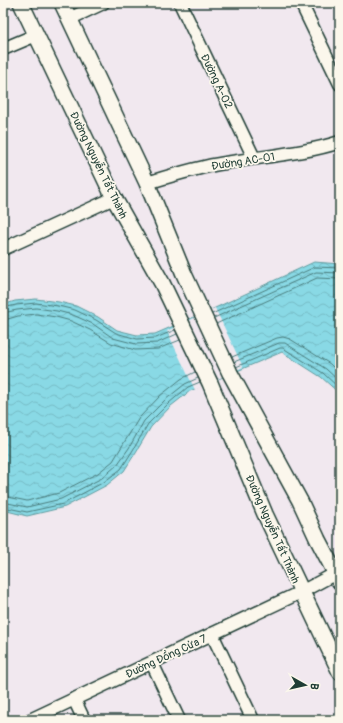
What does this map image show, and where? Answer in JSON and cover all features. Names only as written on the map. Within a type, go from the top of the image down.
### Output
[{"type":"main road","name":"Đường Nguyễn Tất Thành","points":[[21,3],[114,198],[162,283],[210,383],[265,514],[340,672]]},
{"type":"main road","points":[[62,3],[147,183],[184,274],[230,373],[300,501],[318,540],[339,575]]},
{"type":"street","points":[[69,19],[103,3]]},
{"type":"street","name":"Đường A-02","points":[[180,3],[254,158]]},
{"type":"street","points":[[301,3],[340,84]]},
{"type":"street","points":[[3,50],[36,35]]},
{"type":"street","name":"Đường AC-01","points":[[147,183],[206,166],[302,152],[340,142]]},
{"type":"street","points":[[3,250],[114,198]]},
{"type":"street","name":"Đường Đồng Cửa 7","points":[[30,720],[339,575]]},
{"type":"street","points":[[212,634],[253,720]]},
{"type":"street","points":[[152,662],[179,720]]},
{"type":"street","points":[[74,699],[84,720]]},
{"type":"water","points":[[314,262],[340,264],[340,394],[321,377],[282,352],[190,391],[171,406],[151,427],[124,471],[107,485],[65,507],[27,516],[3,510],[3,305],[15,301],[36,299],[59,302],[76,306],[98,317],[117,330],[137,335],[155,334]]},
{"type":"pier","points":[[215,308],[243,367],[195,390],[167,331]]}]
